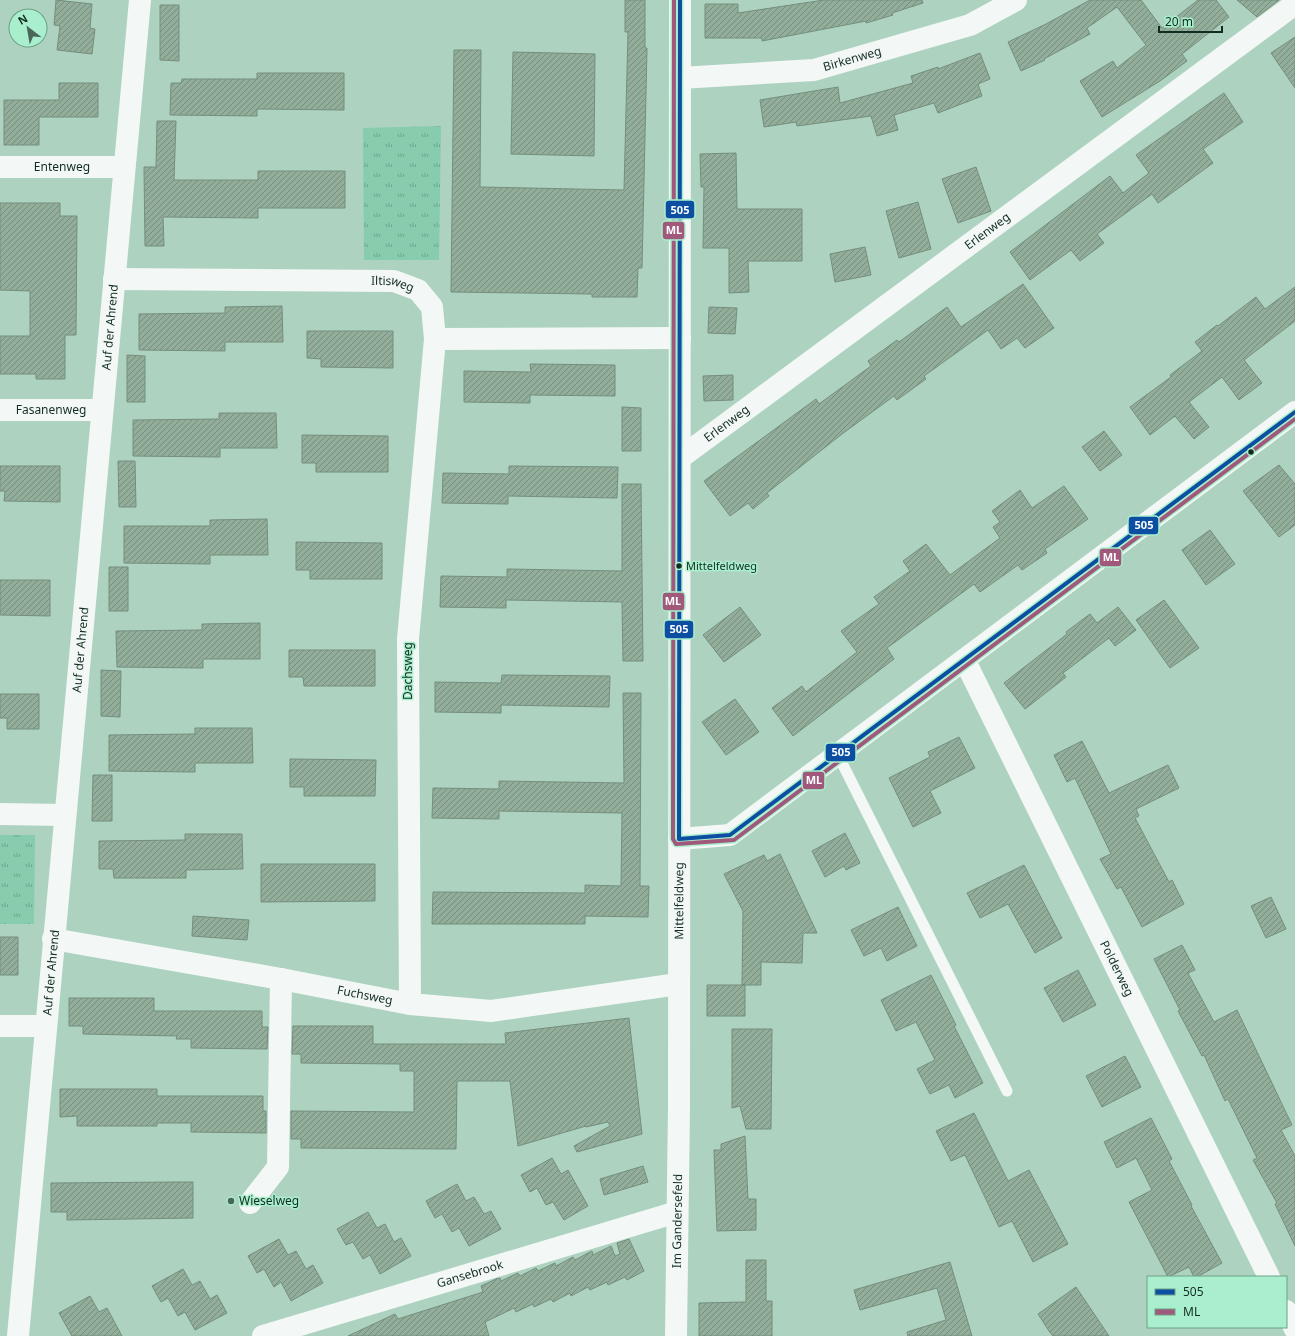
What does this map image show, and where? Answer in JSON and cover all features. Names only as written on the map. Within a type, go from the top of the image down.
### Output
[{"type":"street","name":"Auf der Ahrend","points":[[18,1336],[53,939],[140,0]]},
{"type":"street","name":"Mittelfeldweg","points":[[679,1106],[680,0]]},
{"type":"street","name":"Birkenweg","points":[[680,78],[814,70],[970,25],[1016,0]]},
{"type":"street","name":"Erlenweg","points":[[680,458],[1295,4]]},
{"type":"street","name":"Entenweg","points":[[0,167],[124,167]]},
{"type":"street","name":"Iltisweg","points":[[114,279],[394,281],[418,290],[432,307],[435,340]]},
{"type":"street","points":[[435,340],[680,338]]},
{"type":"street","name":"Dachsweg","points":[[410,1004],[408,639],[435,340]]},
{"type":"street","name":"Fasanenweg","points":[[0,410],[102,410]]},
{"type":"street","points":[[679,839],[730,835],[1295,412]]},
{"type":"street","name":"Polderweg","points":[[965,660],[1269,1276]]},
{"type":"street","points":[[0,814],[65,815]]},
{"type":"street","name":"Fuchsweg","points":[[53,939],[281,979],[410,1004],[491,1011],[678,984]]},
{"type":"street","points":[[250,1203],[278,1167],[281,979]]},
{"type":"street","points":[[0,1026],[46,1026]]},
{"type":"street","name":"Im Gandersefeld","points":[[676,1336],[679,1106]]},
{"type":"street","name":"Gansebrook","points":[[263,1336],[677,1212]]},
{"type":"street","points":[[1287,1313],[1295,1329]]},
{"type":"lane","points":[[838,755],[1007,1091]]},
{"type":"green space","points":[[441,126],[439,260],[364,260],[363,128]]},
{"type":"green space","points":[[0,835],[35,835],[34,924],[0,924]]},
{"type":"building","points":[[56,0],[92,4],[90,28],[95,29],[92,54],[57,50],[60,26],[54,25]]},
{"type":"building","points":[[625,0],[645,0],[645,48],[647,48],[642,268],[638,268],[637,297],[592,297],[592,294],[451,292],[454,50],[481,50],[480,187],[624,190],[628,32],[625,32]]},
{"type":"building","points":[[824,0],[922,0],[923,3],[892,13],[893,15],[866,23],[866,21],[762,41],[762,38],[705,38],[705,4],[738,4],[738,13]]},
{"type":"building","points":[[1090,0],[1141,0],[1162,28],[1198,0],[1216,0],[1229,17],[1182,54],[1187,61],[1160,81],[1102,117],[1080,81],[1113,61],[1117,68],[1146,45],[1117,7],[1087,28],[1090,34],[1044,59],[1045,60],[1021,71],[1008,42],[1046,24]]},
{"type":"building","points":[[1237,0],[1279,0],[1257,17]]},
{"type":"building","points":[[160,5],[179,5],[179,61],[160,60]]},
{"type":"building","points":[[1295,37],[1295,88],[1271,53]]},
{"type":"building","points":[[513,52],[595,54],[594,156],[511,154]]},
{"type":"building","points":[[980,53],[990,79],[978,84],[982,96],[938,113],[934,103],[894,115],[898,130],[877,136],[871,116],[797,126],[796,122],[764,127],[760,100],[838,87],[840,103],[913,83],[911,76],[938,67],[938,69]]},
{"type":"building","points":[[257,73],[344,73],[344,110],[257,109],[257,116],[170,115],[171,83],[181,83],[182,79],[257,79]]},
{"type":"building","points":[[59,83],[98,83],[98,117],[39,117],[39,145],[4,145],[4,100],[59,100]]},
{"type":"building","points":[[1224,93],[1243,122],[1203,149],[1213,163],[1158,203],[1152,194],[1097,234],[1104,243],[1080,261],[1071,250],[1030,280],[1010,252],[1110,176],[1123,193],[1149,173],[1136,155]]},
{"type":"building","points":[[157,121],[176,121],[174,180],[258,180],[258,171],[345,171],[345,208],[258,208],[258,218],[163,217],[164,246],[145,246],[144,167],[156,167]]},
{"type":"building","points":[[736,153],[737,209],[802,209],[802,261],[748,261],[749,292],[729,293],[729,248],[703,248],[704,187],[701,187],[700,154]]},
{"type":"building","points":[[976,167],[991,211],[958,223],[942,179]]},
{"type":"building","points":[[918,202],[931,249],[899,258],[886,211]]},
{"type":"building","points":[[0,203],[60,203],[60,216],[77,216],[76,335],[65,335],[65,379],[36,379],[36,374],[0,374],[0,336],[30,336],[30,291],[0,290]]},
{"type":"building","points":[[865,247],[871,275],[835,282],[830,254]]},
{"type":"building","points":[[1023,284],[1054,328],[1025,348],[1017,338],[1001,349],[988,330],[924,376],[926,379],[897,400],[894,396],[842,434],[767,493],[769,496],[753,509],[748,503],[730,516],[704,481],[816,399],[819,404],[871,366],[868,361],[897,340],[899,342],[947,307],[961,327]]},
{"type":"building","points":[[1295,287],[1295,321],[1244,360],[1262,383],[1239,400],[1222,377],[1189,402],[1209,427],[1194,439],[1175,416],[1150,435],[1130,407],[1171,377],[1170,375],[1202,351],[1195,342],[1217,325],[1218,326],[1256,297],[1265,309]]},
{"type":"building","points":[[282,306],[283,342],[225,342],[225,351],[139,350],[139,314],[225,313],[225,307]]},
{"type":"building","points":[[709,307],[737,308],[735,334],[708,333]]},
{"type":"building","points":[[307,331],[393,331],[393,368],[321,367],[321,359],[307,358]]},
{"type":"building","points":[[127,355],[145,356],[145,402],[127,402]]},
{"type":"building","points":[[530,364],[615,365],[615,396],[530,395],[530,403],[464,402],[464,371],[531,372]]},
{"type":"building","points":[[733,375],[733,400],[704,401],[703,376]]},
{"type":"building","points":[[622,407],[641,408],[641,451],[622,451]]},
{"type":"building","points":[[219,413],[276,413],[277,448],[220,448],[220,457],[133,456],[133,420],[219,419]]},
{"type":"building","points":[[1104,431],[1122,455],[1100,471],[1082,447]]},
{"type":"building","points":[[302,435],[388,436],[388,472],[316,472],[316,463],[302,463]]},
{"type":"building","points":[[118,461],[135,461],[136,507],[119,507]]},
{"type":"building","points":[[1279,465],[1295,484],[1295,525],[1279,537],[1243,491]]},
{"type":"building","points":[[0,466],[60,466],[60,502],[4,501],[5,491],[0,491]]},
{"type":"building","points":[[509,466],[618,467],[617,498],[508,496],[508,504],[442,503],[443,473],[509,474]]},
{"type":"building","points":[[622,484],[641,484],[643,661],[623,661],[622,602],[506,600],[506,608],[440,607],[441,576],[507,577],[507,569],[622,571]]},
{"type":"building","points":[[1064,486],[1088,519],[1045,549],[1047,553],[1022,570],[1018,565],[980,592],[974,584],[887,648],[894,659],[793,736],[772,708],[802,686],[806,692],[857,652],[841,631],[879,604],[874,597],[910,571],[903,561],[926,544],[950,575],[1000,538],[993,527],[1000,522],[992,511],[1020,490],[1032,508]]},
{"type":"building","points":[[267,519],[268,555],[210,555],[210,564],[124,563],[124,526],[210,526],[210,520]]},
{"type":"building","points":[[1210,530],[1235,564],[1206,585],[1182,550]]},
{"type":"building","points":[[296,542],[382,543],[382,579],[310,579],[310,570],[296,570]]},
{"type":"building","points":[[109,567],[128,567],[128,611],[109,611]]},
{"type":"building","points":[[0,580],[50,580],[50,616],[0,615]]},
{"type":"building","points":[[1164,600],[1199,648],[1170,668],[1136,620]]},
{"type":"building","points":[[740,607],[761,635],[724,662],[703,635]]},
{"type":"building","points":[[1118,607],[1136,630],[1115,646],[1109,638],[1063,673],[1066,677],[1025,709],[1004,683],[1067,634],[1066,632],[1090,614],[1097,623]]},
{"type":"building","points":[[260,623],[260,659],[203,659],[203,668],[117,667],[116,631],[202,630],[202,624]]},
{"type":"building","points":[[289,650],[375,650],[375,686],[304,686],[303,677],[289,677]]},
{"type":"building","points":[[101,670],[121,671],[120,717],[101,716]]},
{"type":"building","points":[[502,675],[610,676],[609,707],[501,705],[501,713],[435,712],[435,682],[501,683]]},
{"type":"building","points":[[623,693],[641,693],[640,886],[649,886],[648,917],[585,916],[585,924],[432,924],[433,892],[585,893],[585,885],[621,886],[622,813],[499,811],[499,819],[432,818],[433,788],[499,789],[499,781],[624,783]]},
{"type":"building","points":[[0,694],[39,694],[39,729],[7,729],[7,718],[0,718]]},
{"type":"building","points":[[735,699],[759,732],[726,755],[702,722]]},
{"type":"building","points":[[195,728],[252,728],[253,763],[195,763],[195,772],[109,771],[109,735],[195,734]]},
{"type":"building","points":[[959,737],[975,768],[930,791],[941,813],[913,827],[889,778],[930,757],[928,752]]},
{"type":"building","points":[[1082,741],[1109,793],[1168,765],[1179,788],[1136,809],[1139,816],[1135,818],[1169,882],[1172,880],[1184,904],[1142,927],[1121,887],[1117,889],[1100,859],[1111,854],[1075,778],[1067,782],[1054,755]]},
{"type":"building","points":[[290,759],[376,760],[375,796],[304,796],[304,787],[290,787]]},
{"type":"building","points":[[93,775],[112,775],[112,821],[92,821]]},
{"type":"building","points":[[845,833],[860,863],[846,870],[844,866],[825,877],[812,851]]},
{"type":"building","points":[[185,834],[242,834],[243,869],[186,870],[186,878],[114,878],[113,869],[99,869],[99,841],[185,840]]},
{"type":"building","points":[[780,854],[817,933],[803,933],[802,963],[761,962],[761,985],[742,985],[743,911],[724,874],[764,855],[767,861]]},
{"type":"building","points":[[261,864],[375,864],[375,901],[261,902]]},
{"type":"building","points":[[1024,865],[1062,938],[1035,953],[1008,904],[980,918],[967,893]]},
{"type":"building","points":[[1271,897],[1286,929],[1266,938],[1251,906]]},
{"type":"building","points":[[898,907],[917,946],[887,961],[881,948],[864,956],[851,930]]},
{"type":"building","points":[[193,916],[249,920],[247,940],[192,936]]},
{"type":"building","points":[[0,937],[18,937],[18,975],[0,975]]},
{"type":"building","points":[[1182,945],[1195,970],[1188,973],[1214,1022],[1237,1010],[1292,1125],[1281,1130],[1295,1156],[1295,1246],[1275,1204],[1277,1203],[1253,1160],[1257,1158],[1228,1099],[1225,1101],[1204,1055],[1202,1056],[1178,1011],[1180,1010],[1154,959]]},
{"type":"building","points":[[1078,970],[1096,1005],[1063,1022],[1044,988]]},
{"type":"building","points":[[931,975],[956,1025],[954,1026],[983,1083],[955,1098],[949,1085],[930,1094],[917,1069],[935,1060],[916,1022],[896,1031],[881,1000]]},
{"type":"building","points":[[707,985],[745,985],[745,1016],[707,1016]]},
{"type":"building","points":[[69,998],[154,998],[154,1011],[262,1011],[262,1027],[268,1027],[267,1049],[191,1048],[191,1039],[176,1039],[177,1036],[83,1034],[83,1026],[69,1026]]},
{"type":"building","points":[[629,1018],[642,1134],[577,1152],[574,1146],[610,1126],[608,1122],[586,1126],[518,1146],[510,1081],[457,1081],[456,1149],[301,1148],[301,1139],[291,1139],[291,1111],[414,1112],[414,1071],[400,1071],[400,1064],[301,1063],[301,1054],[292,1054],[293,1026],[373,1026],[373,1044],[506,1044],[505,1033]]},
{"type":"building","points":[[732,1029],[772,1029],[771,1129],[746,1129],[740,1106],[732,1108]]},
{"type":"building","points":[[1125,1056],[1141,1087],[1102,1107],[1086,1076]]},
{"type":"building","points":[[60,1089],[157,1089],[157,1096],[263,1096],[263,1111],[266,1111],[266,1133],[191,1132],[191,1123],[157,1123],[157,1126],[77,1126],[77,1116],[60,1117]]},
{"type":"building","points":[[974,1113],[1008,1181],[1029,1170],[1068,1244],[1033,1262],[1012,1221],[999,1227],[965,1155],[951,1161],[936,1131]]},
{"type":"building","points":[[1151,1118],[1172,1159],[1169,1161],[1192,1205],[1191,1206],[1222,1263],[1199,1276],[1194,1276],[1189,1267],[1167,1276],[1129,1202],[1152,1190],[1136,1158],[1117,1168],[1104,1142]]},
{"type":"building","points":[[745,1136],[748,1199],[756,1199],[756,1230],[717,1231],[714,1150],[721,1150],[721,1144]]},
{"type":"building","points":[[552,1158],[561,1174],[568,1170],[588,1206],[564,1220],[553,1202],[546,1205],[537,1188],[530,1192],[521,1175]]},
{"type":"building","points":[[643,1166],[648,1182],[604,1195],[600,1179]]},
{"type":"building","points":[[193,1182],[193,1218],[67,1220],[67,1212],[51,1212],[51,1183]]},
{"type":"building","points":[[457,1184],[466,1201],[474,1197],[484,1214],[491,1211],[501,1229],[469,1246],[459,1228],[452,1232],[442,1214],[435,1218],[426,1201]]},
{"type":"building","points":[[368,1212],[377,1228],[385,1224],[394,1242],[401,1238],[411,1256],[380,1274],[370,1255],[363,1259],[353,1242],[346,1245],[337,1229]]},
{"type":"building","points":[[279,1239],[288,1255],[296,1251],[306,1269],[313,1265],[323,1283],[291,1301],[281,1282],[274,1287],[264,1269],[257,1273],[248,1256]]},
{"type":"building","points":[[629,1239],[644,1271],[627,1280],[625,1277],[608,1285],[607,1282],[590,1290],[588,1287],[571,1296],[570,1293],[553,1302],[551,1299],[534,1307],[533,1304],[516,1312],[514,1308],[485,1322],[489,1336],[348,1336],[395,1314],[398,1319],[483,1292],[481,1286],[496,1279],[500,1278],[501,1281],[518,1273],[520,1276],[536,1268],[538,1271],[555,1263],[556,1266],[573,1257],[575,1260],[592,1251],[593,1255],[611,1246],[615,1256],[620,1254],[617,1243]]},
{"type":"building","points":[[746,1260],[766,1260],[766,1301],[772,1301],[772,1336],[699,1336],[699,1303],[746,1302]]},
{"type":"building","points":[[950,1262],[972,1336],[908,1336],[907,1332],[946,1320],[937,1288],[860,1310],[854,1290]]},
{"type":"building","points":[[183,1269],[192,1285],[200,1281],[210,1299],[217,1295],[227,1313],[195,1330],[185,1312],[178,1316],[168,1298],[161,1302],[152,1286]]},
{"type":"building","points":[[1076,1287],[1109,1336],[1053,1336],[1049,1331],[1038,1314]]},
{"type":"building","points":[[90,1296],[99,1312],[107,1308],[122,1336],[72,1336],[59,1313]]},
{"type":"transit line","name":"ML","points":[[674,0],[673,839],[676,844],[734,840],[1295,419]]},
{"type":"transit line","name":"505","points":[[679,839],[680,0]]},
{"type":"transit line","name":"505","points":[[679,839],[730,835],[1295,412]]},
{"type":"place","name":"Mittelfeldweg","points":[[679,566]]},
{"type":"place","name":"Wieselweg","points":[[231,1201]]}]
